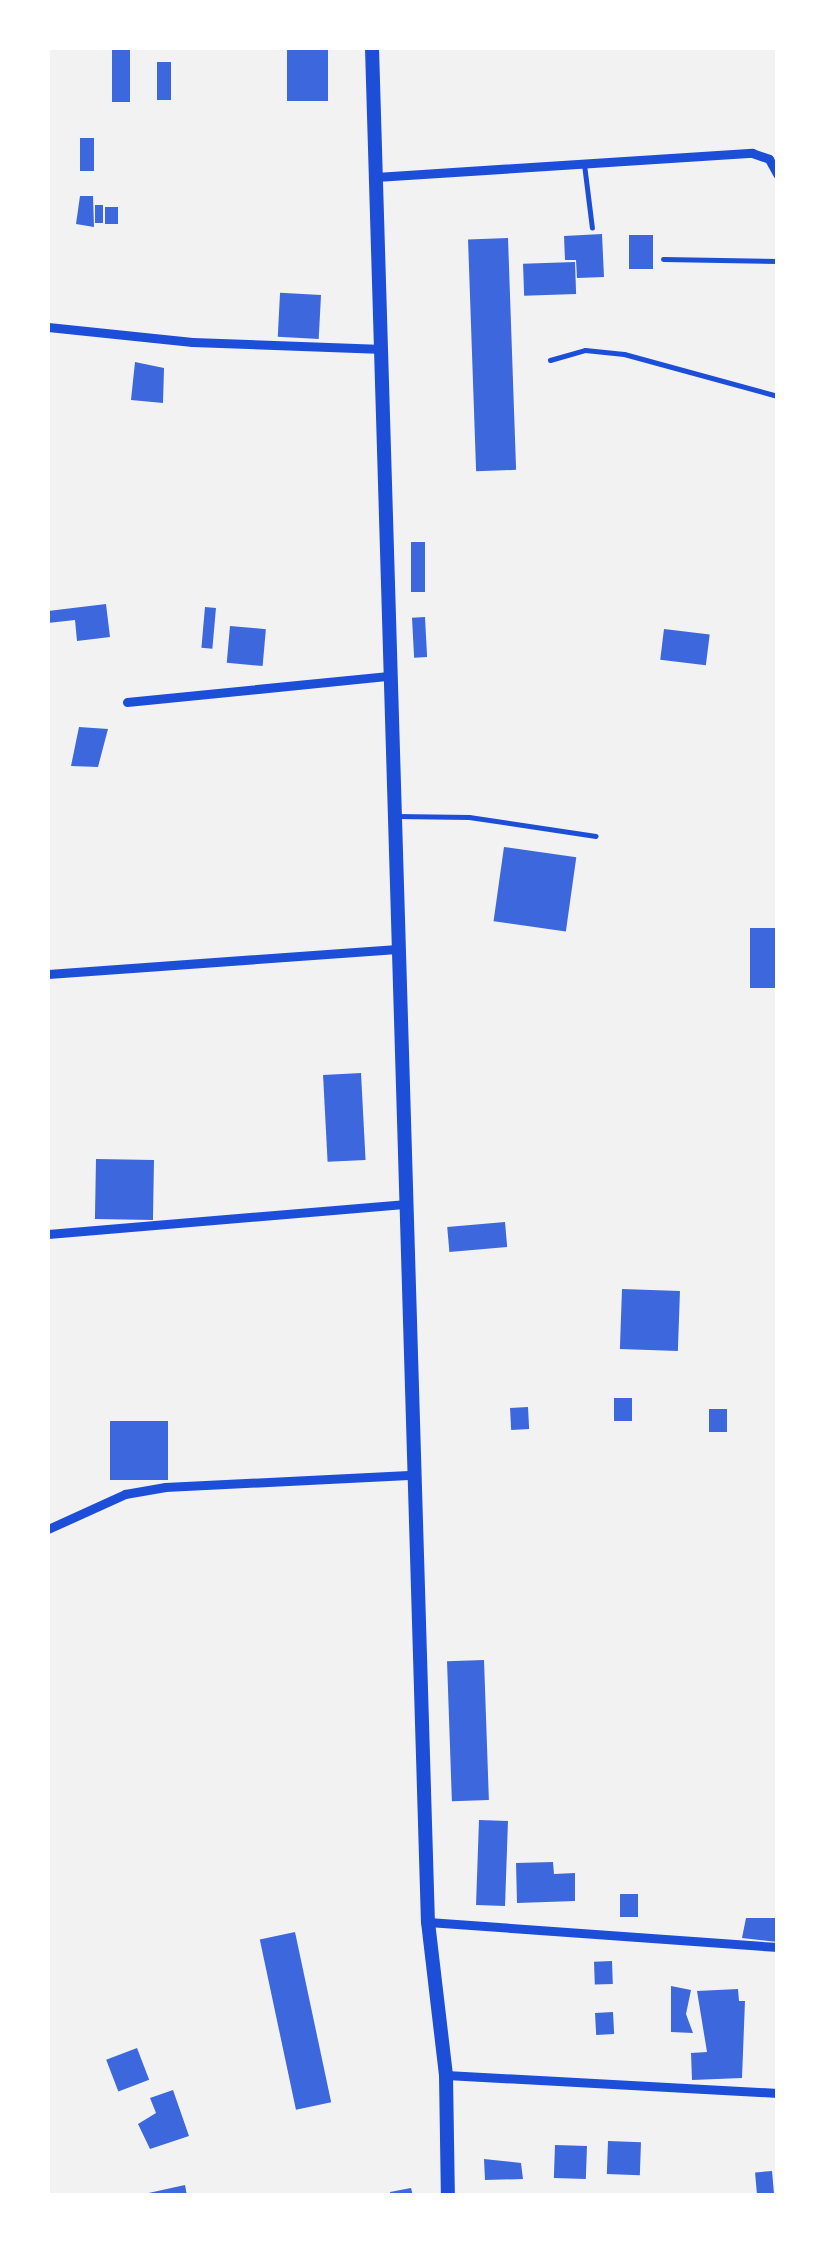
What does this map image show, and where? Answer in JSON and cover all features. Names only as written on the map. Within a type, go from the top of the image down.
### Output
[{"type":"main road","points":[[372,48],[385,349],[396,949],[408,1204],[428,1922],[446,2075],[448,2196]]},
{"type":"street","points":[[376,176],[752,153],[769,159],[778,175]]},
{"type":"street","points":[[48,327],[385,349]]},
{"type":"street","points":[[127,702],[389,676]]},
{"type":"street","points":[[48,974],[396,949]]},
{"type":"street","points":[[48,1234],[408,1204]]},
{"type":"street","points":[[48,1529],[126,1494],[164,1488],[414,1476]]},
{"type":"street","points":[[428,1922],[778,1947]]},
{"type":"street","points":[[446,2075],[778,2094]]},
{"type":"lane","points":[[584,164],[592,228]]},
{"type":"lane","points":[[663,259],[778,260]]},
{"type":"lane","points":[[550,360],[585,350],[624,354],[778,396]]},
{"type":"lane","points":[[394,816],[469,817],[596,836]]},
{"type":"building","points":[[112,48],[130,48],[130,102],[112,102]]},
{"type":"building","points":[[287,48],[328,48],[328,101],[287,101]]},
{"type":"building","points":[[157,62],[171,62],[171,100],[157,100]]},
{"type":"building","points":[[80,138],[94,138],[94,171],[80,171]]},
{"type":"building","points":[[80,196],[93,196],[94,227],[76,224]]},
{"type":"building","points":[[95,205],[103,205],[103,223],[95,223]]},
{"type":"building","points":[[105,207],[118,207],[118,224],[105,224]]},
{"type":"building","points":[[602,234],[604,277],[577,278],[576,260],[565,260],[564,236]]},
{"type":"building","points":[[629,235],[653,235],[653,269],[629,269]]},
{"type":"building","points":[[508,238],[516,470],[476,471],[468,239]]},
{"type":"building","points":[[575,262],[576,294],[524,296],[523,264]]},
{"type":"building","points":[[280,293],[321,295],[319,339],[278,337]]},
{"type":"building","points":[[135,362],[164,368],[163,403],[131,400]]},
{"type":"building","points":[[411,542],[425,542],[425,592],[411,592]]},
{"type":"building","points":[[106,604],[110,637],[77,641],[75,620],[48,623],[48,611]]},
{"type":"building","points":[[205,607],[216,608],[212,649],[201,648]]},
{"type":"building","points":[[425,617],[427,657],[414,658],[412,618]]},
{"type":"building","points":[[230,626],[266,629],[263,666],[227,663]]},
{"type":"building","points":[[664,629],[710,635],[706,665],[660,660]]},
{"type":"building","points":[[79,727],[108,729],[98,767],[71,766]]},
{"type":"building","points":[[504,847],[576,857],[566,931],[494,921]]},
{"type":"building","points":[[750,928],[778,928],[778,988],[750,988]]},
{"type":"building","points":[[361,1073],[366,1160],[328,1162],[323,1075]]},
{"type":"building","points":[[96,1159],[154,1160],[153,1220],[95,1219]]},
{"type":"building","points":[[505,1222],[507,1247],[449,1252],[447,1227]]},
{"type":"building","points":[[622,1289],[680,1291],[678,1351],[620,1349]]},
{"type":"building","points":[[614,1398],[632,1398],[632,1421],[614,1421]]},
{"type":"building","points":[[528,1407],[529,1429],[511,1430],[510,1408]]},
{"type":"building","points":[[709,1409],[727,1409],[727,1432],[709,1432]]},
{"type":"building","points":[[110,1421],[168,1421],[168,1480],[110,1480]]},
{"type":"building","points":[[484,1660],[489,1800],[452,1801],[447,1661]]},
{"type":"building","points":[[479,1820],[508,1821],[505,1906],[476,1905]]},
{"type":"building","points":[[553,1862],[554,1874],[575,1873],[575,1901],[517,1903],[516,1863]]},
{"type":"building","points":[[620,1894],[638,1894],[638,1917],[620,1917]]},
{"type":"building","points":[[746,1918],[778,1918],[778,1942],[742,1938]]},
{"type":"building","points":[[295,1932],[331,2102],[296,2110],[260,1939]]},
{"type":"building","points":[[612,1961],[613,1984],[595,1985],[594,1962]]},
{"type":"building","points":[[671,1986],[691,1990],[686,2014],[693,2033],[671,2032]]},
{"type":"building","points":[[738,1989],[739,2001],[745,2001],[742,2078],[692,2080],[691,2053],[707,2052],[697,1991]]},
{"type":"building","points":[[613,2012],[614,2034],[596,2035],[595,2013]]},
{"type":"building","points":[[137,2048],[149,2080],[118,2092],[106,2060]]},
{"type":"building","points":[[173,2090],[189,2136],[150,2149],[138,2124],[156,2113],[150,2098]]},
{"type":"building","points":[[608,2141],[641,2142],[640,2175],[607,2174]]},
{"type":"building","points":[[555,2145],[587,2146],[586,2179],[554,2178]]},
{"type":"building","points":[[484,2159],[521,2163],[523,2179],[485,2180]]},
{"type":"building","points":[[772,2171],[774,2194],[757,2195],[755,2172]]},
{"type":"building","points":[[185,2185],[187,2196],[144,2196],[144,2194]]},
{"type":"building","points":[[411,2188],[413,2196],[391,2196],[390,2192]]}]
